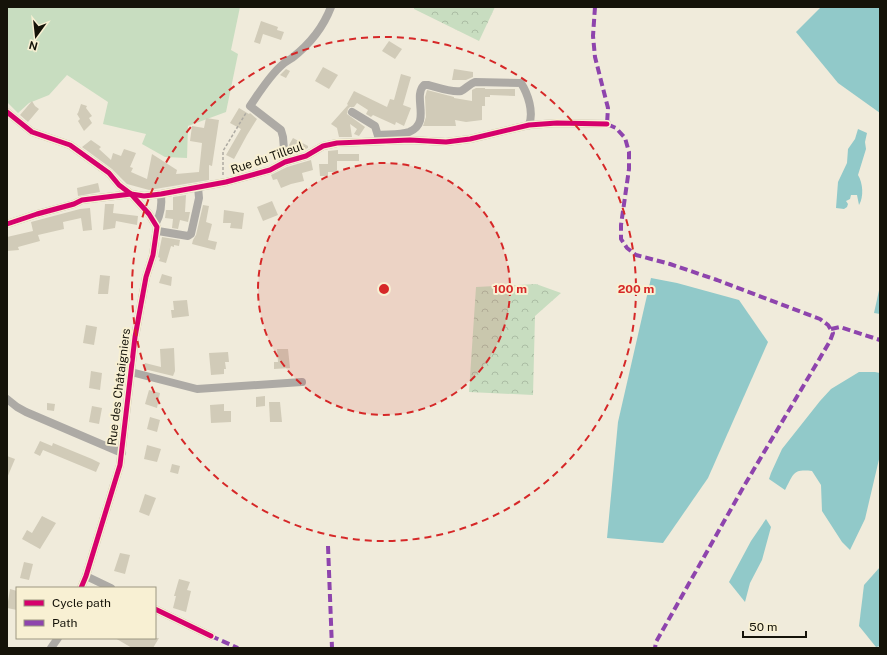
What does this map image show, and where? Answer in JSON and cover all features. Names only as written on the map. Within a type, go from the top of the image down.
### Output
[{"type":"street","points":[[285,162],[281,130],[250,106],[282,65],[294,57],[317,34],[325,22],[331,7]]},
{"type":"street","points":[[352,112],[375,126],[379,138],[408,132],[416,127],[421,116],[420,91],[424,85],[456,91],[462,90],[471,83],[475,82],[521,83],[526,92],[532,118],[529,125]]},
{"type":"street","points":[[7,112],[32,132],[70,146],[109,173],[119,185],[130,194],[157,227],[188,236],[191,234],[199,198],[198,187]]},
{"type":"street","name":"Rue du Tilleul","points":[[7,224],[74,204],[82,200],[130,194],[144,196],[161,194],[223,183],[270,170],[285,162],[306,156],[323,146],[379,138],[446,142],[470,139],[529,125],[557,123],[607,124]]},
{"type":"street","name":"Rue des Châtaigniers","points":[[81,587],[120,465],[135,337],[146,277],[153,255],[162,205],[161,194]]},
{"type":"street","points":[[130,372],[197,389],[302,382]]},
{"type":"street","points":[[7,399],[26,412],[122,453]]},
{"type":"street","points":[[86,576],[109,587]]},
{"type":"street","points":[[156,609],[211,636]]},
{"type":"street","points":[[51,648],[57,639]]},
{"type":"path","points":[[223,183],[223,151],[250,106]]},
{"type":"green space","points":[[7,7],[240,7],[231,50],[238,54],[226,112],[188,126],[187,158],[165,157],[142,144],[146,134],[103,124],[108,102],[67,75],[49,95],[29,103],[18,113],[7,102]]},
{"type":"green space","points":[[414,7],[495,7],[479,41],[414,9]]},
{"type":"green space","points":[[536,284],[561,293],[535,316],[533,395],[469,392],[476,287]]},
{"type":"water","points":[[821,7],[880,7],[880,113],[838,83],[796,32]]},
{"type":"water","points":[[858,129],[867,133],[865,142],[866,149],[858,175],[862,186],[861,202],[859,205],[857,195],[851,195],[850,199],[846,201],[848,204],[847,207],[844,209],[836,208],[838,182],[847,163],[848,149],[855,139]]},
{"type":"water","points":[[651,278],[677,283],[739,300],[768,342],[708,478],[663,543],[607,538],[618,422]]},
{"type":"water","points":[[880,286],[880,314],[874,313]]},
{"type":"water","points":[[859,372],[880,373],[880,455],[865,519],[850,550],[842,542],[822,511],[821,485],[812,471],[801,471],[794,474],[785,490],[769,479],[782,449],[820,401],[831,389]]},
{"type":"water","points":[[766,519],[771,527],[762,560],[750,583],[745,602],[729,582],[751,541]]},
{"type":"water","points":[[880,567],[880,646],[876,647],[859,626],[864,585]]},
{"type":"building","points":[[261,21],[278,27],[277,30],[284,32],[281,40],[263,34],[260,44],[254,42]]},
{"type":"building","points":[[389,41],[402,49],[395,59],[382,51]]},
{"type":"building","points":[[323,67],[338,75],[329,89],[315,81]]},
{"type":"building","points":[[286,69],[290,71],[286,78],[280,75]]},
{"type":"building","points":[[454,69],[473,72],[473,77],[466,80],[452,80]]},
{"type":"building","points":[[401,74],[411,77],[403,105],[411,108],[404,126],[396,122],[395,125],[373,115],[371,117],[366,114],[368,110],[357,103],[354,107],[350,107],[348,109],[347,114],[365,127],[359,136],[354,134],[357,129],[350,124],[352,137],[339,137],[337,128],[331,124],[348,105],[347,104],[354,91],[387,107],[390,99],[394,100]]},
{"type":"building","points":[[476,88],[515,89],[515,96],[490,95],[490,97],[485,97],[485,106],[482,106],[482,120],[466,122],[455,120],[456,126],[423,126],[426,117],[425,97],[427,90],[454,98],[472,101],[472,90]]},
{"type":"building","points":[[32,101],[39,109],[28,122],[20,115]]},
{"type":"building","points":[[81,104],[87,106],[86,108],[92,116],[89,118],[92,123],[84,131],[78,121],[80,119],[77,114]]},
{"type":"building","points":[[239,108],[249,114],[250,113],[257,119],[234,159],[226,155],[241,129],[230,123]]},
{"type":"building","points":[[206,118],[219,120],[212,166],[209,165],[209,180],[149,190],[127,184],[112,169],[82,147],[91,140],[101,147],[99,149],[111,160],[113,153],[121,156],[124,149],[136,153],[130,167],[133,168],[131,172],[147,179],[152,154],[177,170],[176,174],[199,172],[202,143],[190,141],[192,126],[204,128]]},
{"type":"building","points":[[293,138],[308,146],[308,148],[296,153],[290,150],[289,145]]},
{"type":"building","points":[[338,150],[338,154],[359,154],[359,161],[337,161],[337,172],[328,172],[328,176],[320,176],[319,164],[328,164],[328,151]]},
{"type":"building","points":[[311,160],[313,170],[302,173],[304,181],[281,188],[277,179],[273,180],[271,175],[287,167]]},
{"type":"building","points":[[98,183],[100,192],[78,196],[77,188]]},
{"type":"building","points":[[186,195],[185,212],[190,212],[188,222],[180,220],[178,229],[172,228],[173,219],[165,218],[166,210],[173,210],[173,197]]},
{"type":"building","points":[[272,201],[278,215],[263,221],[257,207]]},
{"type":"building","points":[[105,204],[114,204],[113,213],[138,216],[137,225],[116,221],[115,228],[103,230]]},
{"type":"building","points":[[203,205],[209,206],[206,222],[212,224],[208,240],[217,242],[215,250],[192,244],[196,235]]},
{"type":"building","points":[[90,208],[92,230],[83,231],[81,218],[63,222],[64,229],[38,235],[40,241],[18,247],[19,250],[7,251],[7,237],[33,231],[31,222],[80,209]]},
{"type":"building","points":[[224,210],[244,213],[242,229],[230,228],[231,223],[223,223]]},
{"type":"building","points":[[162,237],[180,240],[179,246],[171,246],[166,263],[159,261],[160,258],[158,257]]},
{"type":"building","points":[[162,274],[172,277],[171,286],[159,283]]},
{"type":"building","points":[[100,275],[110,276],[108,294],[98,294]]},
{"type":"building","points":[[187,300],[189,316],[172,318],[171,310],[174,310],[173,301]]},
{"type":"building","points":[[86,325],[97,327],[94,345],[83,343]]},
{"type":"building","points":[[174,348],[175,371],[173,376],[144,369],[145,363],[161,367],[160,349]]},
{"type":"building","points":[[277,349],[288,349],[290,368],[274,369],[274,362],[278,362]]},
{"type":"building","points":[[228,352],[229,362],[225,362],[226,369],[224,369],[224,374],[211,375],[209,353]]},
{"type":"building","points":[[91,371],[102,373],[100,390],[89,388]]},
{"type":"building","points":[[149,390],[160,393],[157,408],[145,404]]},
{"type":"building","points":[[265,396],[265,406],[256,407],[256,397]]},
{"type":"building","points":[[269,402],[280,402],[282,422],[270,422]]},
{"type":"building","points":[[47,403],[55,404],[54,411],[47,410]]},
{"type":"building","points":[[224,404],[224,411],[231,411],[231,422],[211,423],[210,405]]},
{"type":"building","points":[[92,406],[102,408],[99,424],[89,422]]},
{"type":"building","points":[[150,417],[160,420],[157,432],[147,429]]},
{"type":"building","points":[[40,441],[52,446],[53,443],[100,463],[96,472],[43,450],[40,456],[34,453]]},
{"type":"building","points":[[147,445],[161,449],[157,462],[144,459]]},
{"type":"building","points":[[7,456],[15,459],[7,478]]},
{"type":"building","points":[[172,464],[180,466],[178,474],[170,472]]},
{"type":"building","points":[[145,494],[156,498],[149,516],[139,512]]},
{"type":"building","points":[[42,516],[56,523],[40,549],[22,539],[27,530],[32,533]]},
{"type":"building","points":[[120,553],[130,555],[125,574],[114,571]]},
{"type":"building","points":[[24,562],[33,564],[29,580],[20,578]]},
{"type":"building","points":[[179,579],[190,582],[187,590],[191,591],[186,612],[173,608],[176,596],[174,596]]},
{"type":"building","points":[[10,589],[16,591],[16,610],[7,608]]},
{"type":"building","points":[[159,638],[153,648],[132,648],[117,639]]},
{"type":"marked path","points":[[595,7],[593,36],[595,57],[608,108],[607,124],[616,128],[625,138],[629,152],[629,169],[621,225],[621,239],[627,248],[636,255],[670,264],[717,280],[820,319],[828,325],[833,333],[830,341],[744,486],[656,642],[655,648]]},
{"type":"marked path","points":[[831,329],[840,327],[880,340]]},
{"type":"marked path","points":[[328,546],[332,648]]},
{"type":"marked path","points":[[211,636],[238,648]]},
{"type":"cycle path","points":[[7,112],[32,132],[70,145],[109,173],[119,185],[131,194],[149,214],[157,227],[153,255],[146,277],[135,337],[120,465],[81,587]]},
{"type":"cycle path","points":[[7,224],[74,204],[82,200],[131,194],[144,196],[161,194],[226,182],[270,170],[285,162],[306,156],[323,146],[337,143],[410,140],[446,142],[470,139],[529,125],[557,123],[607,124]]},
{"type":"cycle path","points":[[156,609],[211,636]]}]
